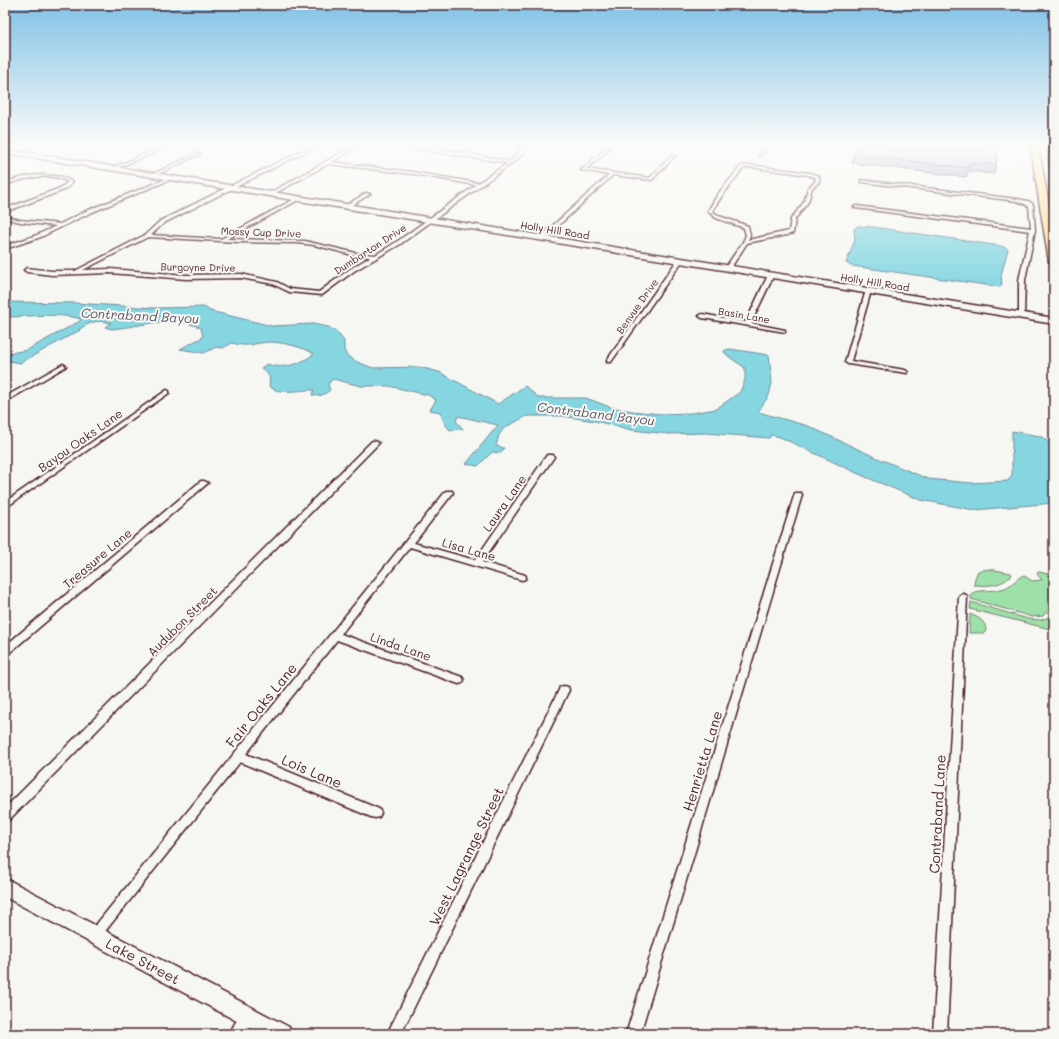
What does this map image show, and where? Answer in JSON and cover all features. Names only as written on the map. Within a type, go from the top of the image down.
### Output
[{"type":"highway","points":[[1042,192],[1054,262]]},
{"type":"street","points":[[5,211],[53,192]]},
{"type":"street","points":[[5,248],[39,236],[88,212],[136,192]]},
{"type":"street","points":[[74,273],[146,236],[162,222],[224,192]]},
{"type":"street","name":"Holly Hill Road","points":[[261,192],[1054,321]]},
{"type":"street","name":"Dumbarton Drive","points":[[320,294],[374,256],[397,244],[470,192]]},
{"type":"street","points":[[542,238],[592,192]]},
{"type":"street","points":[[723,192],[710,211],[713,215],[746,227],[748,235],[728,268]]},
{"type":"street","points":[[745,242],[792,232],[793,219],[808,198],[809,192]]},
{"type":"street","points":[[952,192],[1026,202],[1030,205],[1033,230],[1022,280],[1022,316]]},
{"type":"street","points":[[348,206],[368,194]]},
{"type":"street","points":[[222,240],[298,198]]},
{"type":"street","points":[[856,207],[1033,230]]},
{"type":"street","points":[[5,217],[20,221],[60,225]]},
{"type":"street","name":"Mossy Cup Drive","points":[[146,236],[304,242],[325,245],[354,254],[374,256]]},
{"type":"street","name":"Benvue Drive","points":[[609,362],[680,260]]},
{"type":"street","name":"Burgoyne Drive","points":[[27,270],[52,273],[110,271],[186,277],[241,276],[275,283],[289,290],[320,294]]},
{"type":"street","points":[[748,324],[771,275]]},
{"type":"street","points":[[868,291],[848,362],[905,372]]},
{"type":"street","name":"Basin Lane","points":[[702,316],[783,331]]},
{"type":"street","points":[[5,400],[63,366]]},
{"type":"street","name":"Bayou Oaks Lane","points":[[5,506],[167,392]]},
{"type":"street","name":"Audubon Street","points":[[5,816],[376,443]]},
{"type":"street","name":"Laura Lane","points":[[477,563],[550,457]]},
{"type":"street","name":"Treasure Lane","points":[[5,651],[204,484]]},
{"type":"street","name":"Fair Oaks Lane","points":[[94,936],[450,493]]},
{"type":"street","name":"Henrietta Lane","points":[[633,1034],[798,496]]},
{"type":"street","name":"Lisa Lane","points":[[409,544],[522,577]]},
{"type":"street","name":"Contraband Lane","points":[[940,1034],[964,597]]},
{"type":"street","name":"Linda Lane","points":[[335,636],[459,680]]},
{"type":"street","name":"West Lagrange Street","points":[[394,1034],[564,690]]},
{"type":"street","name":"Lois Lane","points":[[238,756],[375,813]]},
{"type":"street","name":"Lake Street","points":[[5,887],[94,936],[282,1034]]},
{"type":"street","points":[[236,1034],[247,1016]]},
{"type":"green space","points":[[989,569],[1011,573],[1012,575],[1008,579],[999,583],[990,585],[974,585],[978,571]]},
{"type":"green space","points":[[1038,572],[1049,574],[1054,581],[1053,605],[1043,616],[1032,617],[971,599],[972,593],[1004,588],[1023,575],[1032,581],[1042,580],[1037,574]]},
{"type":"green space","points":[[971,602],[1028,619],[1041,620],[1052,616],[1054,611],[1054,630],[970,609]]},
{"type":"green space","points":[[970,614],[979,618],[983,622],[986,628],[984,633],[969,633]]},
{"type":"water","points":[[858,226],[1001,246],[1008,249],[1001,275],[1002,285],[1000,287],[852,266],[846,263],[855,240],[854,229]]},
{"type":"water","name":"Contraband Bayou","points":[[5,302],[74,303],[155,308],[204,307],[210,311],[272,326],[313,324],[328,327],[336,331],[344,341],[344,350],[347,356],[357,362],[373,368],[419,367],[439,372],[498,404],[525,386],[539,398],[586,398],[610,407],[632,411],[661,414],[692,413],[716,409],[740,392],[745,380],[745,368],[731,359],[724,352],[725,350],[730,349],[769,355],[772,383],[769,395],[758,412],[808,426],[875,457],[928,479],[971,483],[1008,481],[1012,475],[1012,431],[1040,436],[1053,445],[1052,464],[1054,468],[1054,503],[974,510],[921,500],[861,475],[780,437],[771,435],[769,438],[706,433],[669,434],[632,430],[595,421],[562,416],[527,416],[504,428],[499,435],[496,446],[504,448],[501,453],[492,452],[478,466],[466,464],[498,425],[458,416],[456,421],[463,429],[450,430],[445,424],[440,412],[430,410],[436,400],[428,395],[389,386],[361,386],[333,379],[328,384],[330,390],[317,396],[312,395],[314,390],[279,391],[269,386],[270,380],[261,368],[267,364],[273,366],[292,365],[303,361],[314,354],[299,347],[274,342],[247,345],[232,343],[223,348],[216,347],[204,353],[180,349],[203,337],[201,328],[190,324],[179,322],[156,322],[111,329],[105,327],[111,323],[97,321],[87,325],[20,363],[5,360],[5,354],[27,350],[80,321],[81,319],[53,315],[5,317]]}]
